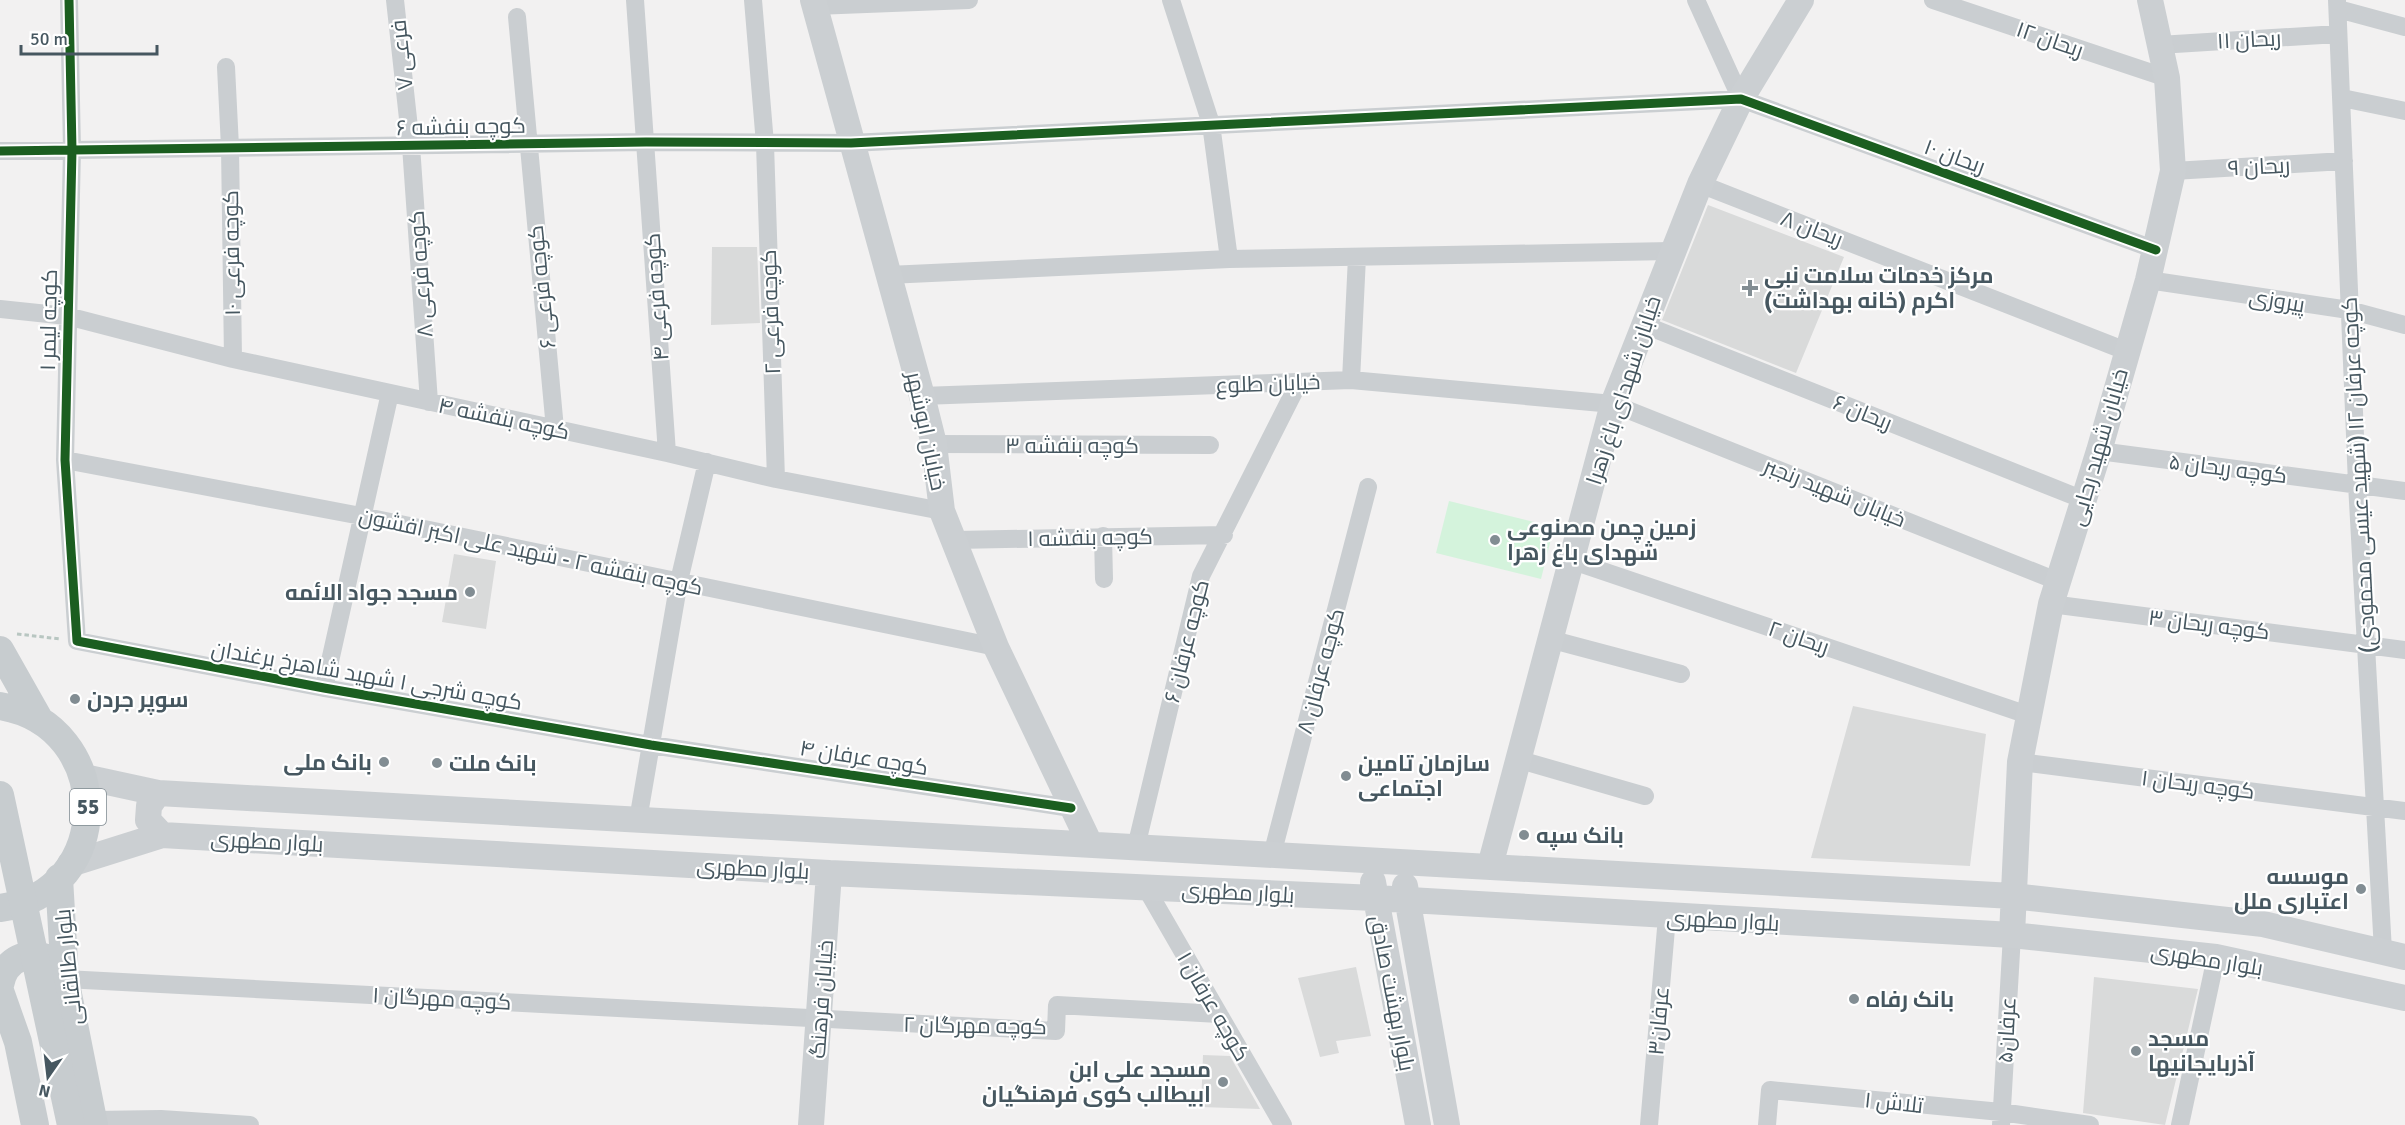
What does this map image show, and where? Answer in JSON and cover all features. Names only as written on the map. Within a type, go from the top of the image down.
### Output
[{"type":"main road","name":"خیابان شهدای باغ‌ زهرا","points":[[1490,866],[1613,404],[1642,324],[1700,184],[1741,99],[1801,0]]},
{"type":"main road","name":"خیابان شهید رجایی","points":[[2012,935],[2020,762],[2028,715],[2054,592],[2099,452],[2148,280],[2173,171],[2167,78],[2150,0]]},
{"type":"main road","name":"خیابان ابوشهر","points":[[814,3],[922,396],[934,444],[942,511],[956,540],[996,646],[1090,844]]},
{"type":"main road","name":"55","points":[[8,642],[39,719]]},
{"type":"main road","name":"55","points":[[0,706],[15,708],[39,719],[70,748],[84,777],[88,800],[87,822],[81,844],[65,871],[24,902],[11,902]]},
{"type":"main road","name":"بلوار مطهری","points":[[84,777],[158,793],[2013,896],[2263,924],[2394,954]]},
{"type":"main road","points":[[158,793],[149,806],[148,820],[162,834]]},
{"type":"main road","points":[[0,795],[11,902]]},
{"type":"main road","name":"بلوار مطهری","points":[[65,871],[162,834],[829,873],[1374,898],[1667,917],[2012,935],[2216,957],[2405,998]]},
{"type":"main road","name":"بلوار بهشت صادق","points":[[1370,861],[1374,898],[1418,1125]]},
{"type":"main road","name":"بلوار بهشت صادق","points":[[1403,862],[1407,900],[1447,1125]]},
{"type":"main road","points":[[0,870],[86,1123]]},
{"type":"main road","name":"بلوار طالقانی","points":[[65,871],[64,976],[86,1123]]},
{"type":"main road","name":"خیابان فرهنگ","points":[[811,1125],[829,873]]},
{"type":"main road","points":[[0,985],[1,976],[8,965],[31,954],[44,956],[56,962],[64,976]]},
{"type":"main road","points":[[0,991],[18,1042],[35,1125]]},
{"type":"street","name":"کوچه لیمر ۱","points":[[67,0],[72,150],[65,460],[77,641]]},
{"type":"street","name":"فرعی ۷","points":[[395,0],[411,146]]},
{"type":"street","name":"کوچه فرعی ۴","points":[[635,0],[667,453]]},
{"type":"street","name":"کوچه فرعی ۲","points":[[753,0],[765,144],[777,479]]},
{"type":"street","points":[[814,3],[969,0]]},
{"type":"street","points":[[1171,0],[1211,124],[1229,259]]},
{"type":"street","points":[[1696,0],[1741,99]]},
{"type":"street","name":"ریحان ۱۲","points":[[1933,0],[2167,78]]},
{"type":"street","points":[[2337,4],[2405,27]]},
{"type":"street","name":"کوچه عرفان ۱۲ (شهید عیسی محمودی)","points":[[2337,4],[2357,484],[2375,807],[2394,954]]},
{"type":"street","name":"کوچه فرعی ۶","points":[[517,17],[555,429]]},
{"type":"street","name":"ریحان ۱۱","points":[[2159,45],[2338,34]]},
{"type":"street","name":"کوچه فرعی ۱۰","points":[[226,67],[230,147],[233,359]]},
{"type":"street","points":[[2342,98],[2405,111]]},
{"type":"street","name":"کوچه بنفشه ۶","points":[[0,151],[646,142],[851,143],[1741,99]]},
{"type":"street","name":"ریحان ۱۰","points":[[1741,99],[2156,250]]},
{"type":"street","name":"کوچه فرعی ۸","points":[[411,146],[429,402]]},
{"type":"street","name":"ریحان ۹","points":[[2173,171],[2344,161]]},
{"type":"street","name":"ریحان ۸","points":[[1700,184],[2126,351]]},
{"type":"street","points":[[888,275],[1229,259],[1671,251]]},
{"type":"street","points":[[1351,380],[1357,257]]},
{"type":"street","name":"پیروزی","points":[[2148,280],[2349,310],[2405,325]]},
{"type":"street","name":"کوچه بنفشه ۴","points":[[0,309],[67,316],[233,359],[777,479],[942,511]]},
{"type":"street","name":"ریحان ۶","points":[[1642,324],[2084,500]]},
{"type":"street","name":"خیابان طلوع","points":[[922,396],[1351,380],[1613,404]]},
{"type":"street","name":"کوچه عرفان ۶","points":[[1137,847],[1202,576],[1299,382]]},
{"type":"street","points":[[324,688],[390,393]]},
{"type":"street","name":"خیابان شهید رنجبر","points":[[1613,404],[2054,592]]},
{"type":"street","name":"کوچه بنفشه ۳","points":[[934,444],[1210,445]]},
{"type":"street","name":"کوچه ریحان ۵","points":[[2099,452],[2405,491]]},
{"type":"street","name":"کوچه بنفشه ۲ - شهید علی اکبر افشون","points":[[65,460],[361,516],[996,646]]},
{"type":"street","points":[[638,820],[679,581],[707,462]]},
{"type":"street","name":"کوچه عرفان ۸","points":[[1272,855],[1368,487]]},
{"type":"street","name":"کوچه بنفشه ۱","points":[[956,540],[1224,535]]},
{"type":"street","points":[[1103,536],[1104,579]]},
{"type":"street","name":"ریحان ۲","points":[[1570,560],[2028,715]]},
{"type":"street","name":"کوچه ریحان ۳","points":[[2054,592],[2405,650]]},
{"type":"street","points":[[1549,639],[1681,674]]},
{"type":"street","name":"کوچه شرجی ۱ شهید شاهرخ برغندان","points":[[77,641],[324,688],[651,745]]},
{"type":"street","name":"کوچه عرفان ۴","points":[[651,745],[1071,808]]},
{"type":"street","points":[[1517,759],[1645,795]]},
{"type":"street","name":"کوچه ریحان ۱","points":[[2020,762],[2405,811]]},
{"type":"street","name":"کوچه عرفان ۱","points":[[1146,888],[1282,1125]]},
{"type":"street","name":"عرفان۳","points":[[1649,1125],[1667,917]]},
{"type":"street","name":"عرفان۵","points":[[2001,1119],[2012,935]]},
{"type":"street","points":[[2180,1125],[2216,957]]},
{"type":"street","name":"کوچه مهرگان ۱","points":[[64,976],[819,1019]]},
{"type":"street","name":"کوچه مهرگان ۲","points":[[819,1019],[1056,1031],[1057,1005],[1219,1014]]},
{"type":"street","name":"تلاش ۱","points":[[1767,1125],[1770,1089],[2001,1119],[2090,1125]]},
{"type":"street","points":[[86,1123],[161,1119],[250,1125]]},
{"type":"path","points":[[8,642],[77,641]]},
{"type":"green space","name":"زمین چمن مصنوعی شهدای باغ زهرا","points":[[1449,501],[1554,527],[1541,579],[1436,553]]},
{"type":"building","name":"مرکز خدمات سلامت نبی اکرم (خانه بهداشت)","points":[[1708,205],[1844,257],[1796,373],[1662,320]]},
{"type":"building","points":[[712,247],[757,247],[760,323],[711,325]]},
{"type":"building","name":"مسجد جواد الائمه","points":[[454,554],[496,561],[486,629],[442,622]]},
{"type":"building","points":[[1853,706],[1986,734],[1970,866],[1811,858]]},
{"type":"building","points":[[1356,967],[1371,1036],[1336,1041],[1339,1053],[1320,1057],[1298,978]]},
{"type":"building","name":"مسجد آذربایجانیها","points":[[2094,977],[2198,989],[2165,1125],[2083,1113]]},
{"type":"building","name":"مسجد علی ابن ابیطالب کوی فرهنگیان","points":[[1203,1055],[1230,1056],[1260,1109],[1201,1107]]},
{"type":"cycle path","points":[[69,0],[72,150],[65,460],[77,641],[324,688],[651,745],[1071,808]]},
{"type":"cycle path","points":[[0,151],[646,142],[851,143],[1741,99],[2156,250]]},
{"type":"place","name":"مرکز خدمات سلامت نبی اکرم (خانه بهداشت)","points":[[1750,288]]},
{"type":"place","name":"زمین چمن مصنوعی شهدای باغ زهرا","points":[[1495,540]]},
{"type":"place","name":"مسجد جواد الائمه","points":[[470,592]]},
{"type":"place","name":"سوپر جردن","points":[[75,699]]},
{"type":"place","name":"بانک ملی","points":[[384,762]]},
{"type":"place","name":"بانک ملت","points":[[437,763]]},
{"type":"place","name":"سازمان تامین اجتماعی","points":[[1346,776]]},
{"type":"place","name":"بانک سپه","points":[[1524,835]]},
{"type":"place","name":"موسسه اعتباری ملل","points":[[2361,889]]},
{"type":"place","name":"بانک رفاه","points":[[1854,999]]},
{"type":"place","name":"مسجد آذربایجانیها","points":[[2136,1051]]},
{"type":"place","name":"مسجد علی ابن ابیطالب کوی فرهنگیان","points":[[1223,1082]]}]
